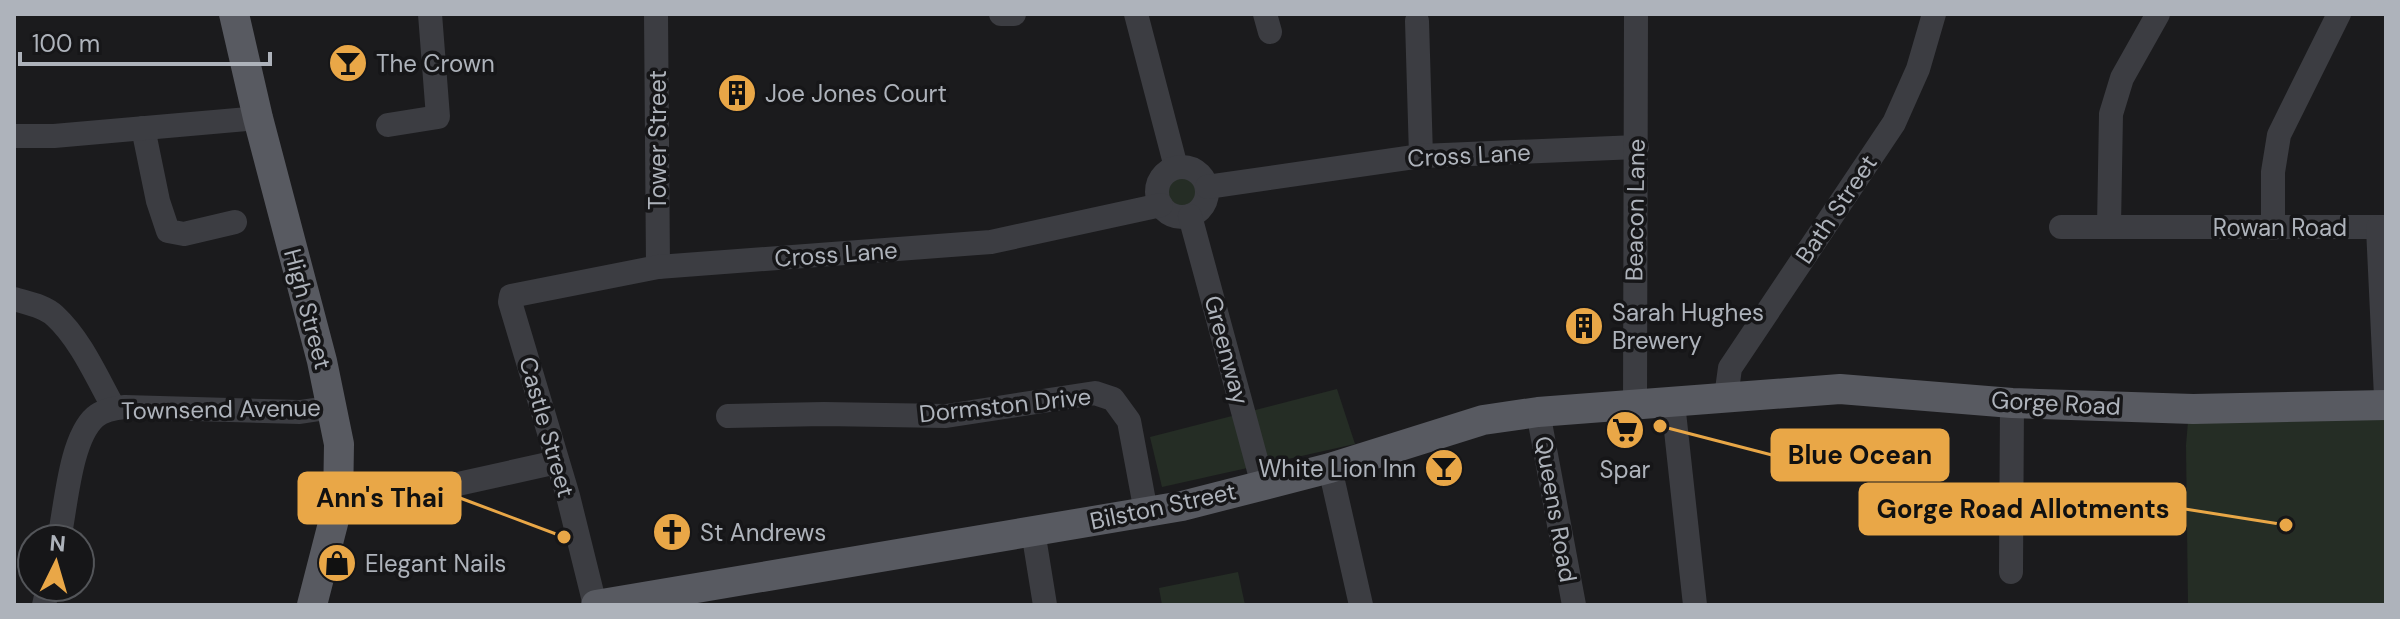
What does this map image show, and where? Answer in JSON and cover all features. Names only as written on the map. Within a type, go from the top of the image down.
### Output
[{"type":"main road","name":"High Street","points":[[234,14],[333,407],[340,453],[336,511],[312,605]]},
{"type":"main road","name":"Gorge Road","points":[[1726,397],[1840,389],[2012,403],[2193,409],[2386,405]]},
{"type":"main road","name":"Bilston Street","points":[[595,605],[1146,512],[1330,468],[1483,420],[1538,412],[1726,397]]},
{"type":"street","points":[[388,125],[438,117],[430,14]]},
{"type":"street","name":"Tower Street","points":[[656,14],[658,267]]},
{"type":"street","points":[[1001,14],[1014,14]]},
{"type":"street","points":[[1136,14],[1176,167]]},
{"type":"street","name":"Beacon Lane","points":[[1635,406],[1636,14]]},
{"type":"street","name":"Bath Street","points":[[1726,397],[1730,368],[1894,123],[1918,69],[1934,14]]},
{"type":"street","points":[[2109,226],[2111,114],[2122,78],[2158,14]]},
{"type":"street","points":[[2273,228],[2273,172],[2279,135],[2339,14]]},
{"type":"street","points":[[1417,21],[1421,156]]},
{"type":"street","points":[[14,136],[54,136],[258,118]]},
{"type":"street","points":[[143,128],[158,201],[168,231],[184,234],[235,222]]},
{"type":"street","name":"Cross Lane","points":[[1207,187],[1421,156],[1637,147]]},
{"type":"street","points":[[1176,167],[1196,171],[1207,187],[1204,205],[1190,216],[1174,215],[1161,205],[1158,197],[1161,178],[1176,167]]},
{"type":"street","name":"Cross Lane","points":[[511,296],[658,267],[991,242],[1161,205]]},
{"type":"street","name":"Greenway","points":[[1190,216],[1263,485]]},
{"type":"street","name":"Rowan Road","points":[[2061,227],[2382,228],[2386,397]]},
{"type":"street","name":"Castle Street","points":[[511,296],[510,302],[595,605]]},
{"type":"street","points":[[14,299],[56,316],[77,344],[114,408]]},
{"type":"street","name":"Dormston Drive","points":[[728,416],[946,416],[1095,393],[1113,399],[1129,421],[1146,512]]},
{"type":"street","points":[[1673,403],[1695,605]]},
{"type":"street","points":[[2011,572],[2012,403]]},
{"type":"street","name":"Townsend Avenue","points":[[62,523],[73,466],[85,428],[97,415],[114,408],[300,412],[333,407]]},
{"type":"street","name":"Queens Road","points":[[1538,412],[1574,605]]},
{"type":"street","points":[[336,511],[557,462]]},
{"type":"street","points":[[1330,468],[1361,605]]},
{"type":"street","points":[[1033,531],[1045,605]]},
{"type":"shaded area","points":[[1182,177],[1194,182],[1199,194],[1194,206],[1182,211],[1170,206],[1165,194],[1170,182]]},
{"type":"shaded area","points":[[1337,389],[1355,444],[1162,487],[1150,437]]},
{"type":"shaded area","points":[[2386,415],[2386,605],[2188,605],[2188,422]]},
{"type":"shaded area","points":[[1238,572],[1245,605],[1162,605],[1159,588]]},
{"type":"place","name":"The Crown","points":[[348,63]]},
{"type":"place","name":"Joe Jones Court","points":[[737,93]]},
{"type":"place","name":"Sarah Hughes Brewery","points":[[1584,326]]},
{"type":"place","name":"Blue Ocean","points":[[1660,426]]},
{"type":"place","name":"Spar","points":[[1625,430]]},
{"type":"place","name":"White Lion Inn","points":[[1444,468]]},
{"type":"place","name":"Gorge Road Allotments","points":[[2286,525]]},
{"type":"place","name":"St Andrews","points":[[672,532]]},
{"type":"place","name":"Ann's Thai","points":[[564,537]]},
{"type":"place","name":"Elegant Nails","points":[[337,563]]}]
